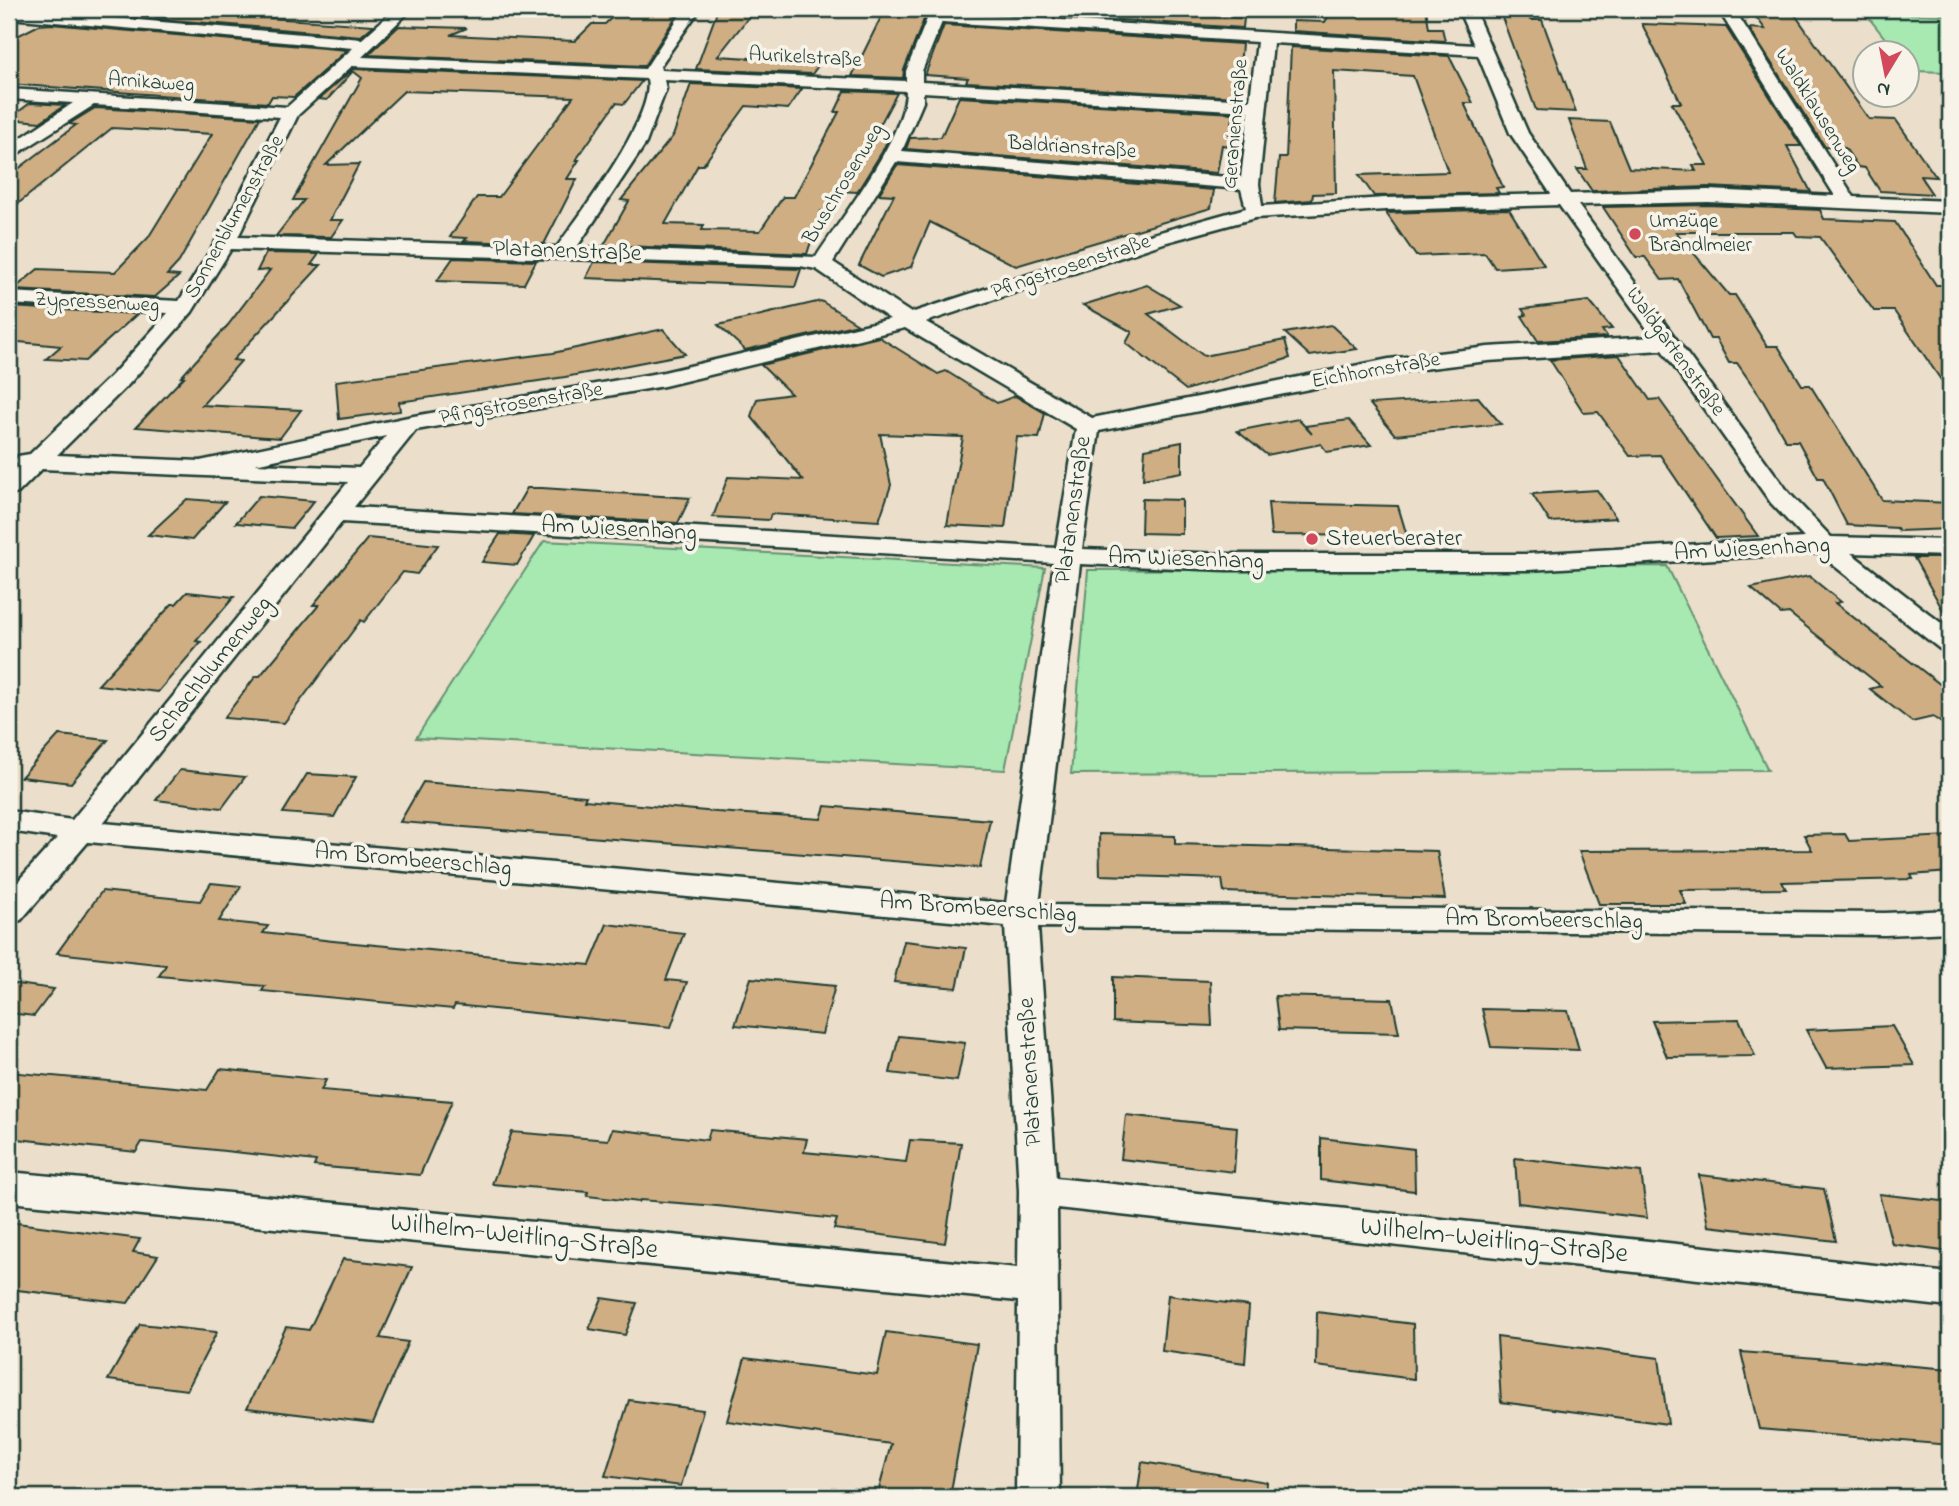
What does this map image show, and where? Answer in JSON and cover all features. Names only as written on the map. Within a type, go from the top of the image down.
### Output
[{"type":"street","points":[[9,30],[55,9]]},
{"type":"street","name":"Sonnenblumenstraße","points":[[9,488],[120,380],[185,308],[225,243],[291,113],[404,9]]},
{"type":"street","points":[[564,251],[637,144],[658,89],[652,66],[692,9]]},
{"type":"street","name":"Waldgartenstraße","points":[[1466,9],[1519,133],[1563,199],[1780,498],[1824,545],[1950,643]]},
{"type":"street","name":"Waldklausenweg","points":[[1726,9],[1848,202]]},
{"type":"street","points":[[9,13],[367,44]]},
{"type":"street","points":[[937,13],[1265,39],[1485,51]]},
{"type":"street","name":"Buschrosenweg","points":[[822,264],[891,156],[914,102],[914,71],[937,13]]},
{"type":"street","name":"Geranienstraße","points":[[1254,212],[1250,184],[1265,39]]},
{"type":"street","name":"Aurikelstraße","points":[[348,61],[912,86],[1260,106]]},
{"type":"street","name":"Arnikaweg","points":[[9,94],[291,113]]},
{"type":"street","points":[[9,154],[88,101]]},
{"type":"street","name":"Baldrianstraße","points":[[891,156],[1250,184]]},
{"type":"street","name":"Pfingstrosenstraße","points":[[206,467],[408,424],[664,379],[908,321],[1160,238],[1254,212],[1373,205],[1708,196],[1943,207]]},
{"type":"street","points":[[1943,207],[1950,224]]},
{"type":"street","name":"Platanenstraße","points":[[225,243],[564,251],[800,260],[822,264],[908,321],[1088,426],[1068,556],[1021,916],[1038,1191],[1038,1497]]},
{"type":"street","name":"Zypressenweg","points":[[9,298],[185,308]]},
{"type":"street","name":"Eichhornstraße","points":[[1088,426],[1389,366],[1488,354],[1668,342]]},
{"type":"street","name":"Schachblumenweg","points":[[9,912],[80,831],[408,424]]},
{"type":"street","name":"Pfingstrosenstraße","points":[[9,460],[367,476]]},
{"type":"street","name":"Am Wiesenhang","points":[[338,514],[1068,556],[1411,564],[1528,562],[1824,545],[1950,548]]},
{"type":"street","name":"Am Brombeerschlag","points":[[9,821],[80,831],[1021,916],[1885,924],[1950,921]]},
{"type":"street","name":"Wilhelm-Weitling-Straße","points":[[9,1187],[1039,1287]]},
{"type":"street","name":"Wilhelm-Weitling-Straße","points":[[1038,1191],[1950,1290]]},
{"type":"green space","points":[[1938,9],[1950,9],[1950,72],[1920,71],[1920,38],[1885,38],[1865,13],[1943,15]]},
{"type":"green space","points":[[544,541],[1045,568],[1005,770],[416,738]]},
{"type":"green space","points":[[1667,566],[1768,770],[1071,774],[1088,570]]},
{"type":"building","points":[[83,9],[198,9],[191,13],[374,25],[361,36],[76,12]]},
{"type":"building","points":[[621,9],[681,9],[644,66],[368,55],[399,26],[467,28],[450,35],[575,41],[592,24],[605,24]]},
{"type":"building","points":[[718,9],[755,9],[718,56],[821,62],[812,74],[696,69]]},
{"type":"building","points":[[885,9],[928,9],[903,78],[852,76]]},
{"type":"building","points":[[950,9],[1126,9],[1244,18],[1243,28]]},
{"type":"building","points":[[1333,9],[1426,9],[1429,28],[1442,28],[1445,41],[1293,31],[1293,21],[1325,22]]},
{"type":"building","points":[[1499,9],[1526,9],[1530,20],[1542,20],[1576,112],[1536,110]]},
{"type":"building","points":[[1752,11],[1793,12],[1850,92],[1850,108],[1861,108],[1869,119],[1896,120],[1936,177],[1920,176],[1932,194],[1880,191],[1865,168],[1858,167],[1845,148],[1825,147],[1749,28],[1765,29]]},
{"type":"building","points":[[1642,24],[1726,27],[1801,146],[1787,146],[1811,192],[1708,187],[1592,191],[1577,169],[1587,169],[1569,120],[1610,122],[1629,168],[1696,171],[1693,165],[1707,165],[1672,103],[1681,103]]},
{"type":"building","points":[[39,25],[347,50],[294,97],[272,96],[268,103],[9,84],[9,40]]},
{"type":"building","points":[[944,25],[1242,44],[1237,97],[966,82],[968,78],[925,75]]},
{"type":"building","points":[[1291,47],[1449,56],[1473,103],[1464,103],[1503,187],[1496,188],[1499,193],[1374,196],[1359,175],[1448,172],[1413,76],[1334,71],[1336,193],[1313,194],[1312,200],[1275,203],[1279,158],[1286,158]]},
{"type":"building","points":[[353,69],[642,81],[624,104],[616,103],[576,160],[579,160],[567,179],[577,179],[544,244],[464,241],[467,238],[450,237],[477,197],[499,197],[573,97],[404,91],[326,165],[359,164],[330,220],[343,220],[331,237],[276,236],[304,200],[293,200],[362,78],[353,71],[327,100],[319,99]]},
{"type":"building","points":[[691,84],[802,89],[788,109],[746,106],[703,165],[698,165],[665,224],[704,225],[702,230],[760,231],[783,197],[794,197],[839,112],[835,112],[845,91],[897,93],[874,136],[889,137],[882,152],[857,192],[840,191],[828,212],[821,211],[807,254],[604,245],[629,201],[621,200],[673,136]]},
{"type":"building","points":[[959,97],[1234,113],[1228,146],[1222,145],[1217,173],[906,149],[910,138],[941,137]]},
{"type":"building","points":[[30,103],[65,105],[40,122],[9,119]]},
{"type":"building","points":[[95,108],[260,118],[179,262],[167,275],[179,276],[155,297],[13,290],[38,269],[115,272],[148,238],[212,134],[112,128],[9,211],[9,176],[76,125],[69,124]]},
{"type":"building","points":[[897,165],[1214,190],[1211,208],[1016,266],[930,222],[911,267],[881,277],[859,265],[894,195],[879,194]]},
{"type":"building","points":[[1708,205],[1820,210],[1824,219],[1895,222],[1936,285],[1950,285],[1950,393],[1894,311],[1874,311],[1820,237],[1797,236],[1794,232],[1676,232],[1729,295],[1735,295],[1767,346],[1778,346],[1802,385],[1810,385],[1882,500],[1950,503],[1950,529],[1899,531],[1897,528],[1847,525],[1823,478],[1818,478],[1798,441],[1786,441],[1737,363],[1729,363],[1716,339],[1710,339],[1678,279],[1662,280],[1645,257],[1636,257],[1603,207]]},
{"type":"building","points":[[1509,209],[1544,265],[1495,268],[1485,253],[1416,256],[1386,213]]},
{"type":"building","points":[[266,253],[319,254],[311,265],[321,265],[233,360],[241,361],[202,405],[301,410],[280,438],[136,427],[184,377],[181,377],[228,325],[270,270],[257,271]]},
{"type":"building","points":[[453,258],[536,261],[524,284],[437,281]]},
{"type":"building","points":[[594,262],[801,269],[795,287],[586,278]]},
{"type":"building","points":[[1147,285],[1180,305],[1148,314],[1204,356],[1285,340],[1290,358],[1186,390],[1126,343],[1132,332],[1083,305]]},
{"type":"building","points":[[821,301],[858,324],[745,350],[718,325]]},
{"type":"building","points":[[1589,301],[1612,329],[1602,330],[1607,337],[1538,341],[1522,316],[1526,315],[1522,309]]},
{"type":"building","points":[[9,307],[137,314],[85,361],[46,359],[61,346],[9,341]]},
{"type":"building","points":[[1331,325],[1357,349],[1310,356],[1285,333]]},
{"type":"building","points":[[663,329],[685,354],[565,377],[399,402],[400,411],[339,419],[336,381],[553,353]]},
{"type":"building","points":[[879,337],[938,374],[946,371],[997,403],[1015,396],[1045,413],[1039,438],[1017,437],[1005,528],[947,525],[963,437],[880,434],[891,485],[879,521],[771,514],[769,520],[713,517],[728,477],[803,480],[751,416],[757,399],[791,394],[761,365]]},
{"type":"building","points":[[1619,355],[1650,400],[1659,399],[1758,536],[1716,538],[1660,455],[1630,456],[1598,412],[1584,413],[1550,360]]},
{"type":"building","points":[[1478,397],[1501,424],[1395,435],[1370,404]]},
{"type":"building","points":[[1298,419],[1312,434],[1305,426],[1349,420],[1371,445],[1327,452],[1321,444],[1267,455],[1237,431]]},
{"type":"building","points":[[1182,442],[1182,472],[1143,479],[1145,449]]},
{"type":"building","points":[[527,488],[690,498],[678,523],[512,514]]},
{"type":"building","points":[[1597,490],[1616,518],[1550,522],[1532,494]]},
{"type":"building","points":[[259,496],[314,501],[292,528],[236,523]]},
{"type":"building","points":[[187,499],[225,502],[192,540],[148,535]]},
{"type":"building","points":[[1142,499],[1182,500],[1182,534],[1141,533]]},
{"type":"building","points":[[1268,503],[1398,506],[1407,536],[1271,535]]},
{"type":"building","points":[[500,534],[534,536],[517,565],[482,562]]},
{"type":"building","points":[[368,538],[438,545],[417,574],[403,572],[364,622],[361,620],[284,723],[224,718],[256,676],[260,676],[319,605],[313,605]]},
{"type":"building","points":[[1914,558],[1950,558],[1950,623]]},
{"type":"building","points":[[1809,576],[1841,602],[1835,603],[1950,692],[1950,729],[1933,717],[1912,722],[1870,689],[1881,686],[1789,613],[1781,614],[1751,588]]},
{"type":"building","points":[[187,592],[234,597],[196,641],[201,642],[158,692],[98,685],[172,604],[176,604]]},
{"type":"building","points":[[59,735],[108,740],[71,783],[21,777]]},
{"type":"building","points":[[180,770],[245,777],[222,808],[156,800]]},
{"type":"building","points":[[307,774],[356,777],[334,817],[283,813]]},
{"type":"building","points":[[423,782],[586,796],[584,800],[821,819],[825,806],[990,820],[980,868],[400,822]]},
{"type":"building","points":[[1099,834],[1175,836],[1175,844],[1437,851],[1445,899],[1224,892],[1222,879],[1100,875]]},
{"type":"building","points":[[1845,834],[1849,841],[1950,836],[1950,872],[1911,875],[1913,879],[1782,882],[1786,889],[1680,890],[1686,904],[1599,904],[1579,851],[1812,850],[1804,835]]},
{"type":"building","points":[[211,883],[241,886],[219,921],[268,926],[263,933],[333,941],[590,965],[607,924],[684,933],[666,980],[687,982],[671,1027],[455,1005],[453,1009],[262,991],[265,986],[159,976],[166,965],[57,953],[102,891],[200,901]]},
{"type":"building","points":[[904,941],[966,948],[957,988],[894,982]]},
{"type":"building","points":[[1113,977],[1210,981],[1212,1026],[1113,1022]]},
{"type":"building","points":[[751,978],[835,986],[822,1034],[735,1025]]},
{"type":"building","points":[[9,983],[54,989],[34,1016],[9,1013]]},
{"type":"building","points":[[1275,996],[1392,999],[1399,1033],[1279,1030]]},
{"type":"building","points":[[1482,1009],[1568,1011],[1579,1050],[1491,1047]]},
{"type":"building","points":[[1739,1019],[1755,1056],[1667,1057],[1652,1021]]},
{"type":"building","points":[[1892,1026],[1914,1065],[1826,1068],[1806,1030]]},
{"type":"building","points":[[899,1036],[965,1043],[957,1081],[890,1073]]},
{"type":"building","points":[[220,1069],[326,1080],[321,1090],[452,1101],[420,1175],[314,1166],[316,1161],[142,1142],[136,1152],[9,1138],[9,1072],[207,1090]]},
{"type":"building","points":[[1126,1115],[1237,1127],[1234,1172],[1121,1159]]},
{"type":"building","points":[[612,1129],[707,1140],[710,1130],[807,1139],[804,1152],[906,1162],[910,1140],[961,1143],[945,1243],[834,1229],[837,1219],[717,1206],[639,1202],[587,1196],[588,1192],[492,1184],[512,1132],[608,1140]]},
{"type":"building","points":[[1321,1138],[1414,1149],[1415,1191],[1321,1180]]},
{"type":"building","points":[[1515,1158],[1641,1172],[1647,1218],[1518,1203]]},
{"type":"building","points":[[1699,1175],[1824,1189],[1836,1241],[1708,1226]]},
{"type":"building","points":[[1879,1194],[1950,1202],[1950,1252],[1892,1244]]},
{"type":"building","points":[[9,1222],[140,1239],[133,1252],[158,1256],[128,1303],[9,1289]]},
{"type":"building","points":[[343,1259],[412,1267],[380,1338],[408,1342],[373,1423],[247,1408],[286,1327],[309,1330]]},
{"type":"building","points":[[1168,1295],[1249,1306],[1245,1363],[1162,1351]]},
{"type":"building","points":[[602,1298],[637,1303],[625,1335],[589,1329]]},
{"type":"building","points":[[1317,1312],[1413,1324],[1414,1379],[1316,1366]]},
{"type":"building","points":[[140,1324],[217,1332],[187,1390],[108,1380]]},
{"type":"building","points":[[886,1332],[977,1344],[950,1497],[877,1497],[891,1444],[727,1421],[745,1358],[877,1375]]},
{"type":"building","points":[[1497,1337],[1659,1358],[1668,1424],[1501,1402]]},
{"type":"building","points":[[1741,1352],[1950,1369],[1950,1445],[1759,1429]]},
{"type":"building","points":[[629,1400],[703,1410],[681,1486],[605,1476]]},
{"type":"building","points":[[1142,1462],[1267,1482],[1266,1497],[1137,1497]]},
{"type":"place","name":"Umzüge Brandlmeier","points":[[1635,234]]},
{"type":"place","name":"Steuerberater","points":[[1312,539]]}]
